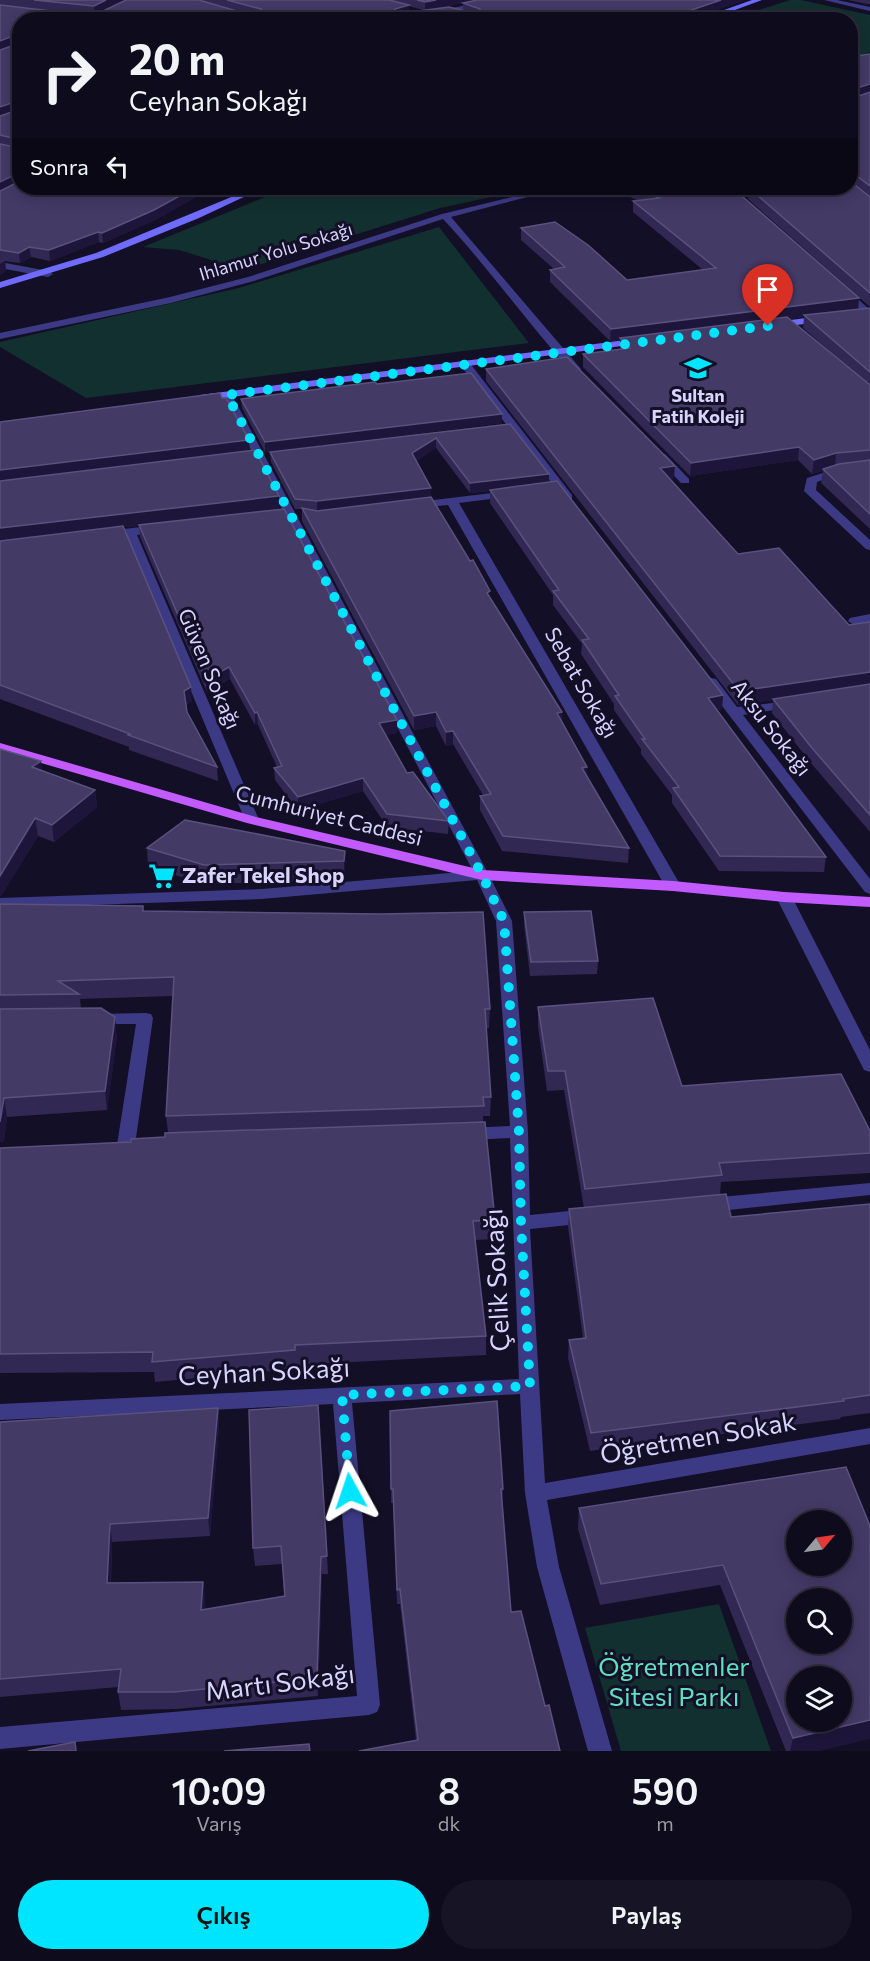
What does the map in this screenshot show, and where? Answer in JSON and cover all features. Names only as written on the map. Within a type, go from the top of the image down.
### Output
[{"type":"main road","name":"Cumhuriyet Caddesi","points":[[0,747],[252,820],[482,875],[673,886],[784,897],[870,902]]},
{"type":"street","points":[[439,12],[501,0]]},
{"type":"street","points":[[723,12],[759,0]]},
{"type":"street","points":[[827,0],[870,9]]},
{"type":"street","points":[[408,9],[420,12]]},
{"type":"street","points":[[445,11],[449,12]]},
{"type":"street","points":[[0,285],[48,274],[155,233],[242,195]]},
{"type":"street","name":"Ihlamur Yolu Sokağı","points":[[0,336],[171,300],[239,282],[445,216],[530,195]]},
{"type":"street","points":[[445,216],[559,352],[582,376]]},
{"type":"street","points":[[0,265],[48,274]]},
{"type":"street","points":[[834,283],[870,314]]},
{"type":"street","points":[[858,315],[870,314]]},
{"type":"street","points":[[768,326],[792,327],[834,318]]},
{"type":"street","points":[[193,399],[656,339]]},
{"type":"street","points":[[465,364],[508,427],[556,489],[576,507]]},
{"type":"street","name":"Çelik Sokağı","points":[[227,395],[261,457],[285,514],[482,875],[504,921],[519,1132],[521,1223],[536,1493],[548,1567],[600,1751]]},
{"type":"street","points":[[654,449],[686,481]]},
{"type":"street","points":[[870,468],[836,472],[811,480],[810,491],[870,546]]},
{"type":"street","points":[[407,507],[517,493]]},
{"type":"street","name":"Sebat Sokağı","points":[[452,501],[673,886]]},
{"type":"street","points":[[285,514],[309,516]]},
{"type":"street","points":[[95,537],[176,527]]},
{"type":"street","name":"Güven Sokağı","points":[[130,532],[252,820]]},
{"type":"street","points":[[854,621],[870,618]]},
{"type":"street","name":"Aksu Sokağı","points":[[705,674],[870,889]]},
{"type":"street","points":[[734,712],[802,702]]},
{"type":"street","points":[[0,903],[262,894],[482,875]]},
{"type":"street","points":[[784,897],[870,1066]]},
{"type":"street","points":[[78,1020],[145,1018],[132,1145],[103,1146]]},
{"type":"street","points":[[448,1134],[519,1132]]},
{"type":"street","points":[[695,1206],[870,1189]]},
{"type":"street","points":[[521,1223],[602,1215]]},
{"type":"street","name":"Ceyhan Sokağı","points":[[0,1412],[530,1386]]},
{"type":"street","name":"Martı Sokağı","points":[[0,1738],[369,1705],[342,1395]]},
{"type":"street","name":"Öğretmen Sokak","points":[[536,1493],[870,1436]]},
{"type":"green space","points":[[790,0],[801,0],[856,12],[752,12]]},
{"type":"green space","points":[[858,12],[870,15],[870,52],[858,57]]},
{"type":"green space","points":[[270,195],[501,195],[440,208],[243,270],[179,250],[143,247]]},
{"type":"green space","points":[[439,227],[529,343],[86,398],[0,347],[0,342],[239,288]]},
{"type":"green space","name":"Öğretmenler Sitesi Parkı","points":[[719,1604],[771,1751],[621,1751],[585,1628]]},
{"type":"building","points":[[34,0],[106,0],[94,6]]},
{"type":"building","points":[[126,0],[199,0],[240,12],[101,12]]},
{"type":"building","points":[[227,0],[389,0],[409,5],[395,9],[394,12],[263,12],[261,9]]},
{"type":"building","points":[[477,0],[721,0],[686,12],[481,12],[480,9],[463,3]]},
{"type":"building","points":[[0,5],[61,12],[12,12],[12,36],[0,41]]},
{"type":"building","points":[[449,7],[470,12],[411,12]]},
{"type":"building","points":[[12,46],[12,103],[0,107],[0,50]]},
{"type":"building","points":[[870,54],[870,84],[858,88],[858,56]]},
{"type":"building","points":[[870,92],[870,186],[858,177],[858,96]]},
{"type":"building","points":[[12,112],[12,138],[0,135],[0,116]]},
{"type":"building","points":[[0,144],[12,146],[12,176],[0,182]]},
{"type":"building","points":[[12,185],[12,195],[181,195],[102,233],[98,232],[49,250],[29,247],[19,253],[0,250],[0,191]]},
{"type":"building","points":[[858,187],[870,197],[870,293],[757,195],[858,195]]},
{"type":"building","points":[[652,195],[741,195],[859,298],[611,329],[550,270],[565,267],[521,228],[555,222],[588,245],[627,280],[716,268],[633,201],[659,198]]},
{"type":"building","points":[[870,308],[870,372],[804,315]]},
{"type":"building","points":[[787,317],[870,385],[870,450],[836,453],[814,460],[799,447],[691,463],[583,354],[630,348],[620,338]]},
{"type":"building","points":[[567,357],[675,466],[660,468],[738,554],[779,548],[849,625],[870,622],[870,672],[739,691],[486,369]]},
{"type":"building","points":[[471,373],[502,414],[265,442],[241,399],[375,382],[377,384]]},
{"type":"building","points":[[220,393],[222,398],[226,398],[249,440],[0,470],[0,422]]},
{"type":"building","points":[[510,424],[549,474],[470,483],[436,438],[412,453],[431,488],[317,501],[295,499],[270,452]]},
{"type":"building","points":[[255,450],[279,496],[0,528],[0,481]]},
{"type":"building","points":[[870,460],[870,514],[823,469],[839,464]]},
{"type":"building","points":[[557,481],[723,695],[708,698],[826,857],[720,856],[673,788],[679,787],[642,739],[645,739],[615,696],[619,695],[582,640],[589,639],[553,591],[559,590],[490,490]]},
{"type":"building","points":[[431,497],[470,561],[473,560],[490,591],[487,593],[562,712],[557,713],[587,767],[582,768],[629,848],[503,836],[480,796],[491,794],[453,731],[446,732],[436,712],[414,716],[302,508],[317,511]]},
{"type":"building","points":[[284,509],[397,720],[379,723],[407,773],[413,772],[449,821],[387,814],[363,778],[298,797],[274,768],[282,766],[257,712],[255,713],[229,667],[206,680],[139,525]]},
{"type":"building","points":[[123,526],[191,687],[184,691],[187,712],[217,767],[0,685],[0,541]]},
{"type":"building","points":[[870,684],[870,815],[773,699]]},
{"type":"building","points":[[0,749],[41,761],[32,767],[95,790],[52,825],[35,818],[0,876]]},
{"type":"building","points":[[185,820],[345,851],[344,861],[204,865],[147,848]]},
{"type":"building","points":[[0,904],[143,906],[143,911],[380,914],[483,912],[490,1009],[485,1009],[491,1097],[483,1097],[484,1106],[166,1116],[174,977],[58,981],[79,994],[0,995]]},
{"type":"building","points":[[591,911],[598,961],[531,962],[524,912]]},
{"type":"building","points":[[653,998],[682,1086],[841,1074],[870,1131],[870,1153],[719,1163],[722,1175],[585,1189],[565,1071],[548,1071],[538,1007]]},
{"type":"building","points":[[101,1008],[115,1017],[105,1091],[4,1098],[0,1122],[0,1009]]},
{"type":"building","points":[[485,1122],[495,1220],[473,1221],[486,1336],[295,1345],[295,1350],[152,1362],[153,1352],[0,1354],[0,1148],[131,1142],[131,1139],[165,1137],[165,1133]]},
{"type":"building","points":[[726,1194],[731,1217],[870,1204],[870,1395],[843,1399],[844,1401],[591,1433],[569,1340],[586,1338],[569,1209]]},
{"type":"building","points":[[497,1401],[503,1489],[501,1489],[511,1612],[521,1611],[545,1706],[549,1705],[560,1751],[359,1751],[418,1740],[400,1589],[397,1590],[393,1489],[391,1489],[390,1411]]},
{"type":"building","points":[[318,1405],[327,1556],[321,1557],[317,1678],[174,1692],[118,1692],[121,1669],[0,1679],[0,1422],[218,1408],[208,1518],[110,1524],[107,1583],[203,1582],[201,1610],[285,1596],[281,1546],[253,1548],[249,1410]]},
{"type":"building","points":[[846,1467],[870,1526],[870,1720],[852,1724],[852,1666],[786,1666],[786,1721],[723,1565],[601,1584],[579,1508]]},
{"type":"building","points":[[791,1732],[819,1732],[793,1738]]},
{"type":"building","points":[[75,1742],[76,1751],[28,1751]]},
{"type":"building","points":[[309,1744],[310,1751],[224,1751]]},
{"type":"place","name":"Sultan Fatih Koleji","points":[[698,368]]},
{"type":"place","name":"Zafer Tekel Shop","points":[[162,876]]},
{"type":"route","points":[[350,1491],[342,1395],[530,1386],[521,1223],[519,1132],[504,921],[482,875],[227,395],[768,326]]}]
